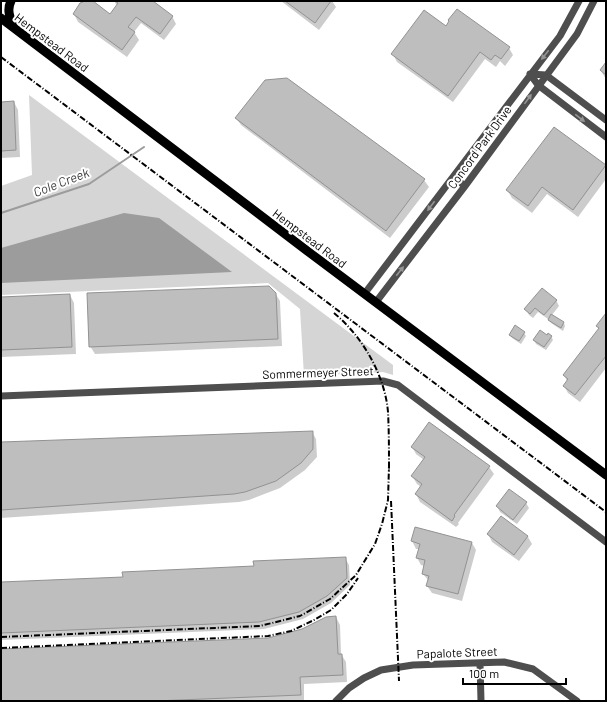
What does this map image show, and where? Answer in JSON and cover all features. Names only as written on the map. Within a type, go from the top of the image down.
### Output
[{"type":"main road","points":[[11,1],[8,12],[14,28]]},
{"type":"main road","name":"Hempstead Road","points":[[1,18],[606,475]]},
{"type":"street","name":"Concord Park Drive","points":[[365,293],[560,36],[579,1]]},
{"type":"street","name":"Concord Park Drive","points":[[376,302],[465,186],[577,34],[594,1]]},
{"type":"street","points":[[530,74],[546,75],[606,120]]},
{"type":"street","points":[[530,74],[538,85],[606,137]]},
{"type":"street","points":[[453,177],[465,186]]},
{"type":"street","name":"Sommermeyer Street","points":[[1,396],[383,381],[398,384],[606,542]]},
{"type":"street","name":"Papalote Street","points":[[336,701],[349,688],[364,678],[381,670],[413,665],[504,662],[533,669],[577,701]]},
{"type":"street","points":[[480,663],[481,701]]},
{"type":"shaded area","points":[[29,95],[393,365],[393,375],[383,372],[304,376],[300,309],[268,283],[1,295],[1,186],[32,175]]},
{"type":"shaded area","points":[[124,213],[159,218],[232,272],[1,283],[1,248]]},
{"type":"building","points":[[85,1],[93,1],[110,14],[118,3],[115,1],[153,1],[173,16],[160,34],[136,17],[128,27],[135,32],[122,50],[73,14],[80,3]]},
{"type":"building","points":[[285,1],[331,1],[315,23]]},
{"type":"building","points":[[457,9],[510,47],[501,59],[495,55],[491,60],[480,52],[448,96],[391,54],[424,10],[446,26],[449,21],[448,20]]},
{"type":"building","points":[[606,62],[606,75],[600,70]]},
{"type":"building","points":[[287,78],[425,179],[386,231],[235,118],[265,80]]},
{"type":"building","points":[[14,101],[16,150],[1,151],[1,102]]},
{"type":"building","points":[[554,127],[606,165],[573,210],[542,187],[528,206],[506,190]]},
{"type":"building","points":[[269,286],[276,293],[278,339],[89,347],[87,293]]},
{"type":"building","points":[[542,288],[557,300],[544,315],[535,308],[530,314],[524,309]]},
{"type":"building","points":[[70,294],[72,347],[1,350],[1,297]]},
{"type":"building","points":[[606,313],[606,356],[575,395],[563,386],[568,379],[563,375],[599,328],[596,326]]},
{"type":"building","points":[[551,314],[564,322],[561,328],[548,320]]},
{"type":"building","points":[[515,325],[525,332],[519,341],[509,335]]},
{"type":"building","points":[[540,330],[547,335],[548,333],[552,336],[544,347],[533,340]]},
{"type":"building","points":[[429,422],[490,466],[454,515],[455,516],[452,521],[415,494],[422,484],[411,476],[425,457],[411,447]]},
{"type":"building","points":[[313,431],[313,449],[301,463],[276,481],[245,492],[1,510],[1,442]]},
{"type":"building","points":[[509,489],[527,502],[513,520],[496,506]]},
{"type":"building","points":[[501,516],[528,536],[514,555],[487,534]]},
{"type":"building","points":[[415,527],[472,542],[458,594],[426,586],[429,576],[422,574],[425,560],[416,558],[420,544],[411,541]]},
{"type":"building","points":[[346,557],[347,578],[327,596],[299,612],[259,622],[1,633],[1,582],[123,577],[122,572],[254,566],[253,561]]},
{"type":"building","points":[[336,616],[338,654],[342,654],[343,675],[300,677],[301,695],[155,701],[1,701],[1,649],[268,638],[302,629],[326,617]]},
{"type":"waterway","name":"Cole Creek","points":[[1,213],[89,184],[144,147]]},
{"type":"railway","points":[[1,57],[606,512]]},
{"type":"railway","points":[[334,313],[354,333],[363,345],[377,370],[382,384],[388,412],[389,471]]},
{"type":"railway","points":[[1,637],[260,626],[300,616],[330,599],[356,575],[375,544],[388,500],[389,466]]},
{"type":"railway","points":[[391,501],[399,681]]},
{"type":"railway","points":[[1,648],[268,636],[291,631],[331,610],[347,594],[358,578]]}]
